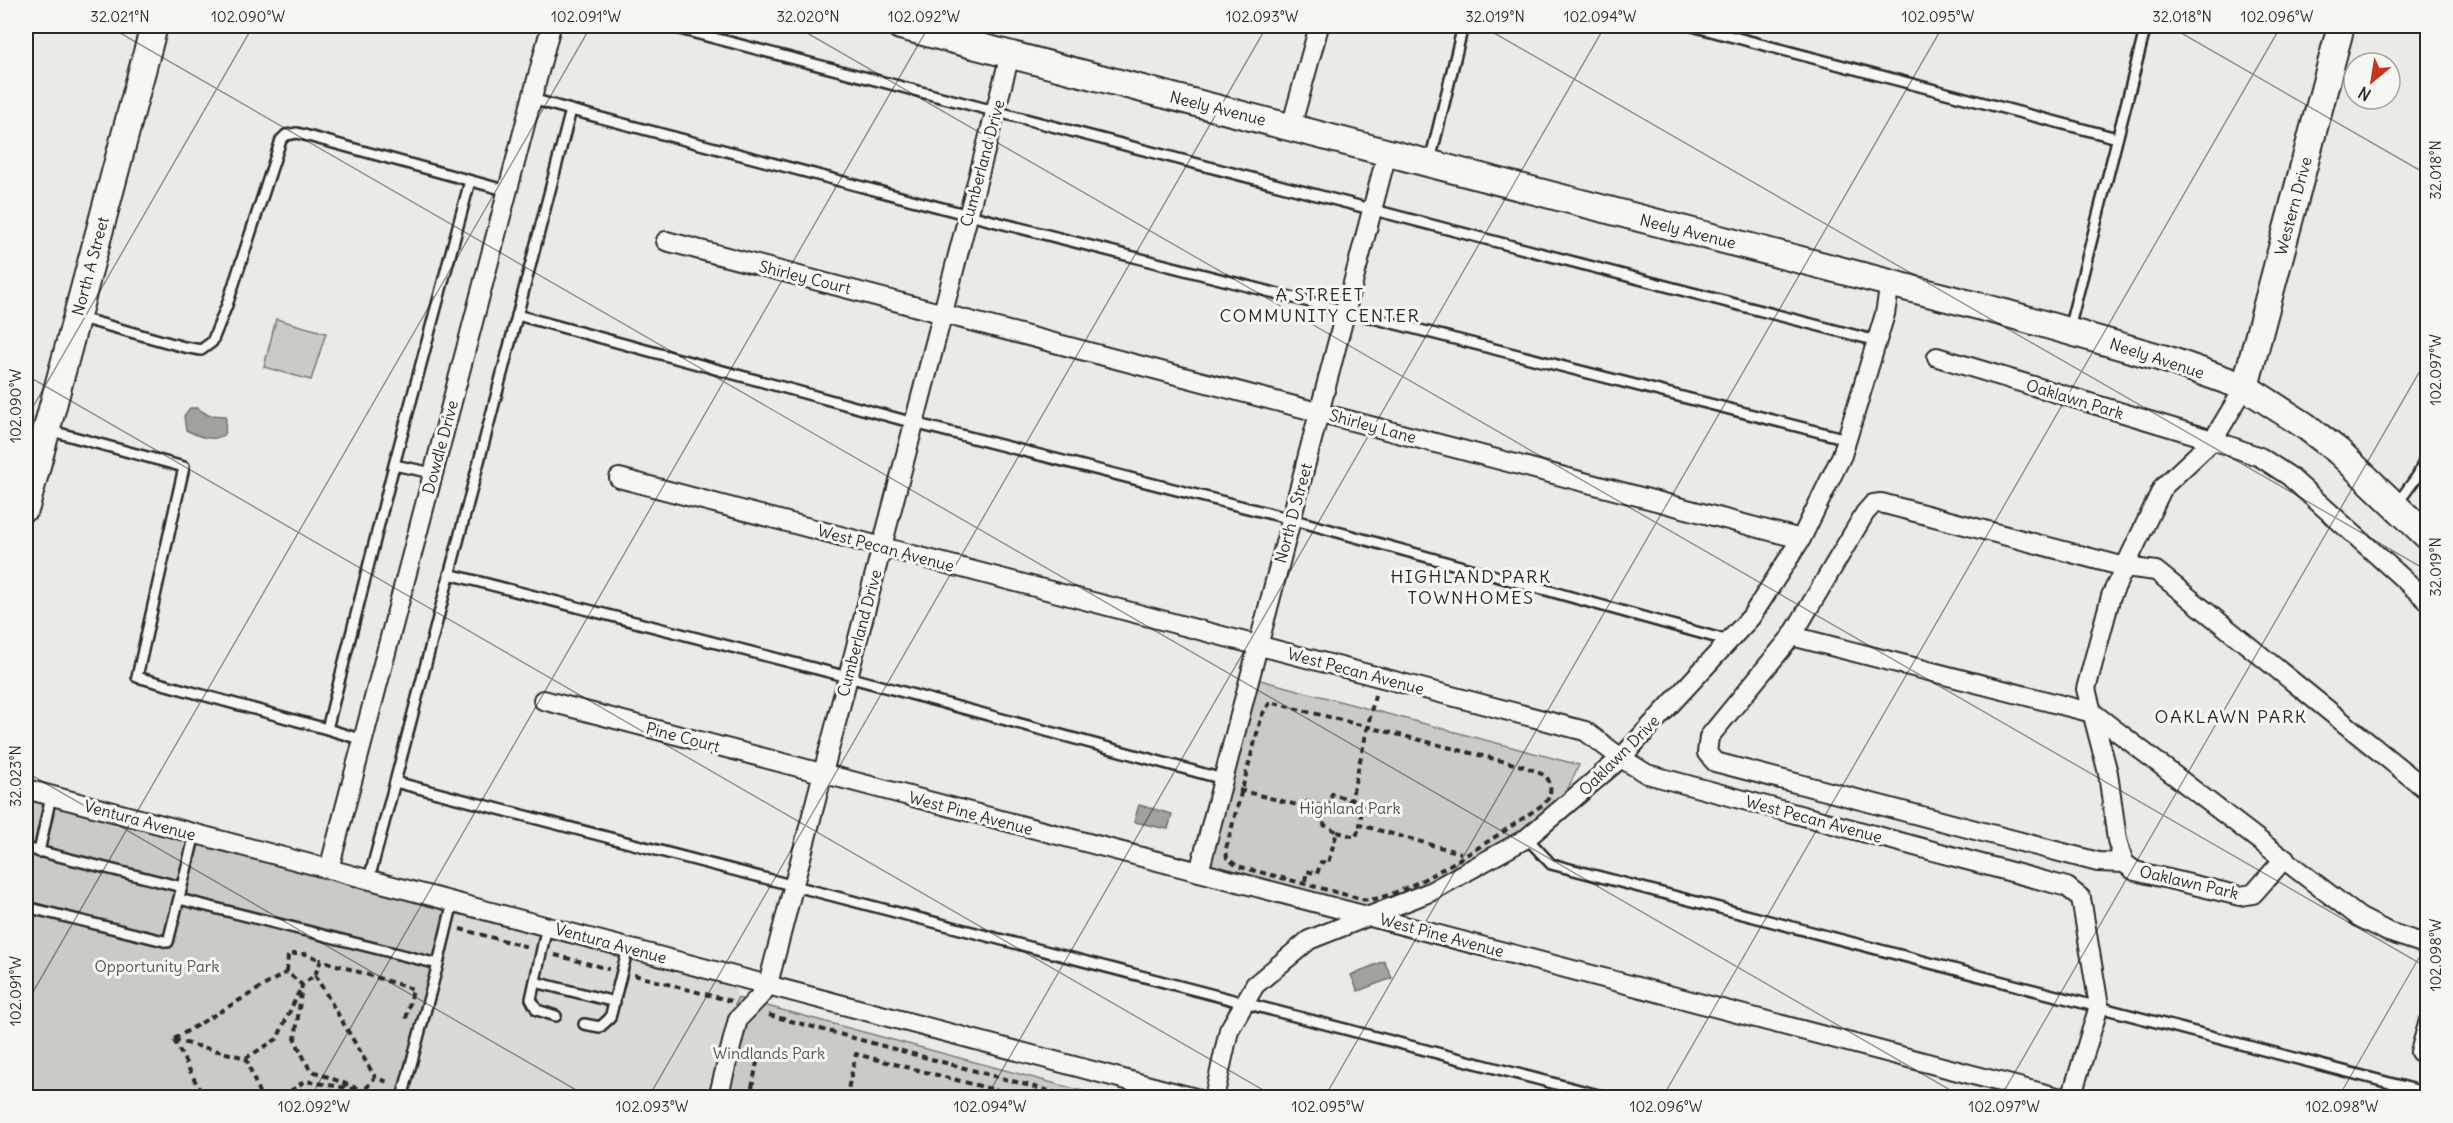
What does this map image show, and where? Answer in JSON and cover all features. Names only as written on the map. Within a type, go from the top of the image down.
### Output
[{"type":"street","name":"North A Street","points":[[26,507],[154,26]]},
{"type":"street","name":"Dowdle Drive","points":[[329,869],[551,26]]},
{"type":"street","name":"Neely Avenue","points":[[900,26],[1890,283],[2169,360],[2245,387],[2304,425],[2338,451],[2427,537]]},
{"type":"street","points":[[1291,127],[1319,26]]},
{"type":"street","name":"Western Drive","points":[[2245,387],[2341,26]]},
{"type":"street","name":"Cumberland Drive","points":[[718,1098],[738,1019],[768,984],[1011,55]]},
{"type":"street","name":"North D Street","points":[[1199,872],[1387,153]]},
{"type":"street","name":"Shirley Court","points":[[666,241],[944,313]]},
{"type":"street","name":"Oaklawn Drive","points":[[1214,1098],[1229,1030],[1255,985],[1309,940],[1430,892],[1472,860],[1527,838],[1621,758],[1751,617],[1801,539],[1842,455],[1876,341],[1890,283]]},
{"type":"street","name":"Shirley Lane","points":[[944,313],[1801,539]]},
{"type":"street","name":"Oaklawn Park","points":[[1937,357],[2213,440],[2260,458],[2289,476],[2427,601]]},
{"type":"street","name":"Oaklawn Park","points":[[2245,387],[2213,440],[2163,487],[2110,596],[2086,689],[2108,773],[2117,840],[2124,863],[2135,871],[2240,896],[2253,894],[2285,858]]},
{"type":"street","name":"West Pecan Avenue","points":[[619,478],[1585,731],[1647,774],[2067,887],[2079,894],[2099,1006]]},
{"type":"street","points":[[2124,863],[2098,862],[1715,762],[1707,753],[1709,737],[1792,636],[1865,513],[1873,504],[1881,503],[2125,567],[2156,571],[2427,792]]},
{"type":"street","points":[[1792,636],[2093,713],[2359,917],[2388,932],[2427,945]]},
{"type":"street","name":"Pine Court","points":[[543,700],[823,774]]},
{"type":"street","name":"West Pine Avenue","points":[[823,774],[1199,872],[1303,891],[1368,916],[2061,1098]]},
{"type":"street","name":"Ventura Avenue","points":[[26,789],[1195,1098]]},
{"type":"street","points":[[2071,1098],[2099,1006]]},
{"type":"street","points":[[2420,1052],[2427,1024]]},
{"type":"lane","points":[[668,26],[1876,341]]},
{"type":"lane","points":[[1429,164],[1463,26]]},
{"type":"lane","points":[[1692,26],[2117,138]]},
{"type":"lane","points":[[2068,331],[2146,26]]},
{"type":"lane","points":[[532,99],[969,215],[1847,439]]},
{"type":"lane","points":[[369,879],[572,110]]},
{"type":"lane","points":[[76,317],[184,347],[201,350],[212,342],[227,305],[281,140],[286,135],[297,133],[508,191]]},
{"type":"lane","points":[[327,729],[394,465],[470,181]]},
{"type":"lane","points":[[517,315],[914,423],[1292,519],[1729,640]]},
{"type":"lane","points":[[46,430],[184,467],[137,677],[363,740]]},
{"type":"lane","points":[[2396,506],[2418,475],[2427,452]]},
{"type":"lane","points":[[394,465],[433,473]]},
{"type":"lane","points":[[449,574],[848,677],[1222,782]]},
{"type":"lane","points":[[395,782],[1246,1001],[1610,1098]]},
{"type":"lane","points":[[39,852],[51,796]]},
{"type":"lane","points":[[26,907],[168,942],[195,834]]},
{"type":"lane","points":[[1527,838],[1551,864],[2427,1092]]},
{"type":"lane","points":[[26,848],[182,887]]},
{"type":"lane","points":[[179,899],[438,964]]},
{"type":"lane","points":[[402,1098],[453,902]]},
{"type":"lane","points":[[547,926],[532,1003],[537,1010],[556,1016]]},
{"type":"lane","points":[[584,1024],[603,1026],[610,1018],[628,948]]},
{"type":"lane","points":[[535,981],[615,1002]]},
{"type":"path","points":[[1351,800],[1380,677]]},
{"type":"path","points":[[1281,703],[1367,728],[1526,766],[1542,772],[1548,778],[1551,792],[1545,803],[1472,860],[1371,901],[1303,891],[1229,862],[1226,849],[1241,790],[1262,714],[1269,704],[1281,703]]},
{"type":"path","points":[[1222,782],[1241,790],[1305,807],[1307,802],[1327,808]]},
{"type":"path","points":[[1332,794],[1351,800],[1362,806],[1356,837],[1337,832],[1324,825],[1332,794]]},
{"type":"path","points":[[1360,825],[1472,860]]},
{"type":"path","points":[[1303,891],[1307,871],[1317,874],[1320,862],[1328,862],[1337,832]]},
{"type":"path","points":[[448,926],[492,935],[541,951],[750,1006],[769,1015],[1075,1098]]},
{"type":"path","points":[[287,972],[288,954],[306,954],[413,989],[405,1020]]},
{"type":"path","points":[[174,1040],[246,1058],[277,1039],[302,985],[315,975],[321,960]]},
{"type":"path","points":[[287,972],[302,985]]},
{"type":"path","points":[[174,1040],[287,972]]},
{"type":"path","points":[[315,975],[375,1077],[390,1083]]},
{"type":"path","points":[[302,985],[295,1040],[310,1070],[364,1091]]},
{"type":"path","points":[[174,1040],[204,1098]]},
{"type":"path","points":[[747,1044],[757,1062],[750,1098]]},
{"type":"path","points":[[846,1098],[856,1054],[1026,1098]]},
{"type":"path","points":[[246,1058],[261,1098]]},
{"type":"path","points":[[388,1090],[392,1073]]},
{"type":"path","points":[[364,1091],[375,1077]]},
{"type":"path","points":[[280,1098],[305,1081],[364,1091]]},
{"type":"path","points":[[364,1091],[366,1098]]},
{"type":"shaded area","points":[[190,408],[197,408],[208,415],[226,416],[225,434],[211,438],[186,430],[184,416]]},
{"type":"shaded area","points":[[1139,805],[1172,814],[1168,829],[1134,822]]},
{"type":"shaded area","points":[[454,911],[738,985],[710,1097],[404,1098]]},
{"type":"shaded area","points":[[1384,961],[1392,978],[1358,991],[1351,975]]},
{"type":"green space","points":[[276,319],[326,333],[311,380],[264,367]]},
{"type":"green space","name":"Highland Park","points":[[1249,677],[1579,765],[1556,814],[1367,916],[1199,871]]},
{"type":"green space","name":"Opportunity Park","points":[[26,796],[454,911],[404,1097],[26,1097]]},
{"type":"green space","name":"Windlands Park","points":[[737,998],[1105,1097],[710,1098]]},
{"type":"district","name":"A STREET COMMUNITY CENTER","points":[[1320,305]]},
{"type":"district","name":"HIGHLAND PARK TOWNHOMES","points":[[1471,587]]},
{"type":"district","name":"OAKLAWN PARK","points":[[2231,717]]}]
